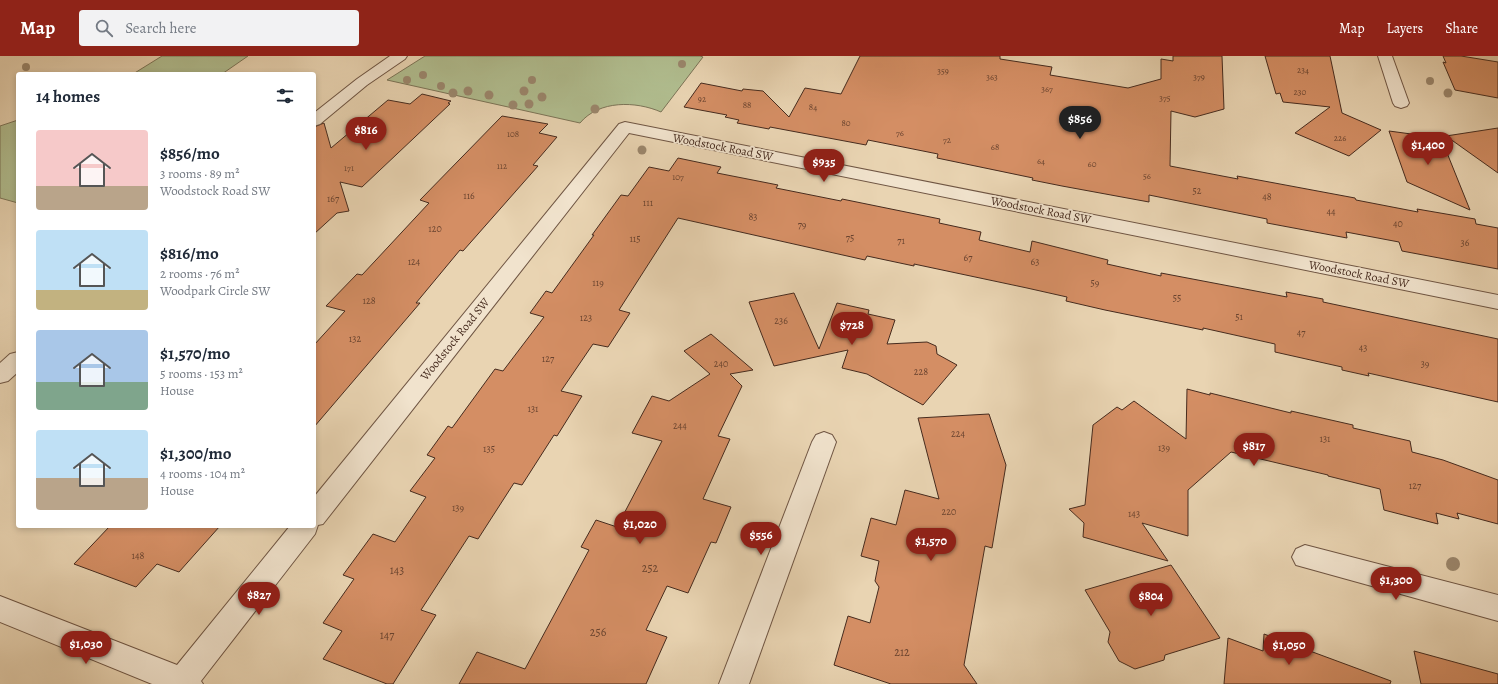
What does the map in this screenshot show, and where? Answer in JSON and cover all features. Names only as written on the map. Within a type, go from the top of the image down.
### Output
[{"type":"street","points":[[316,119],[362,82],[400,56]]},
{"type":"street","points":[[1385,56],[1401,103]]},
{"type":"street","name":"Woodstock Road SW","points":[[316,513],[625,127],[1498,302]]},
{"type":"street","points":[[734,684],[824,442]]},
{"type":"street","points":[[0,609],[185,683],[304,528]]},
{"type":"street","points":[[1305,557],[1498,608]]},
{"type":"green space","points":[[162,56],[248,56],[225,72],[136,72]]},
{"type":"green space","points":[[425,56],[703,57],[661,112],[640,106],[618,105],[597,110],[588,115],[580,123],[387,80]]},
{"type":"green space","points":[[16,121],[16,202],[0,198],[0,126]]},
{"type":"building","points":[[860,56],[1000,56],[1000,59],[1052,67],[1050,75],[1128,88],[1161,79],[1161,59],[1173,61],[1173,56],[1222,56],[1224,109],[1195,117],[1171,111],[1170,166],[1238,179],[1237,176],[1355,198],[1356,200],[1418,212],[1417,209],[1475,219],[1476,224],[1498,228],[1498,269],[1402,251],[1399,242],[1346,232],[1347,238],[1267,223],[1267,219],[1149,195],[1149,202],[1062,186],[1032,180],[1033,178],[937,158],[938,154],[868,140],[866,145],[770,127],[769,129],[737,123],[739,120],[725,117],[727,115],[684,107],[701,83],[742,91],[743,89],[763,91],[789,117],[805,88],[841,94]]},
{"type":"building","points":[[1265,56],[1330,56],[1342,113],[1381,130],[1349,156],[1295,133],[1330,107],[1283,102],[1280,93],[1276,94]]},
{"type":"building","points":[[1443,56],[1461,56],[1498,62],[1498,98],[1455,90],[1443,62],[1446,63]]},
{"type":"building","points":[[422,94],[451,101],[448,103],[450,104],[362,187],[340,182],[349,211],[337,213],[316,232],[316,126],[324,123],[331,148],[388,100],[410,104]]},
{"type":"building","points":[[502,116],[548,124],[539,133],[557,137],[533,165],[538,166],[463,251],[460,250],[416,303],[420,303],[316,425],[316,343],[345,311],[326,306],[357,274],[362,275],[429,203],[420,200]]},
{"type":"building","points":[[1498,128],[1498,173],[1446,136]]},
{"type":"building","points":[[1389,131],[1441,138],[1470,210],[1407,182]]},
{"type":"building","points":[[678,158],[721,167],[717,173],[778,185],[776,188],[841,201],[842,199],[940,219],[939,223],[981,232],[979,240],[1030,252],[1032,241],[1108,260],[1107,264],[1161,276],[1161,273],[1287,297],[1286,292],[1323,299],[1323,302],[1498,339],[1498,402],[1368,373],[1369,376],[1342,370],[1342,367],[1275,352],[1275,344],[1203,328],[1203,330],[1105,310],[1066,301],[1067,297],[1027,288],[914,264],[914,266],[867,256],[865,260],[678,218],[619,310],[630,313],[608,347],[593,344],[561,391],[582,396],[557,436],[554,435],[522,485],[514,483],[478,539],[469,536],[421,610],[436,615],[393,684],[387,684],[323,659],[342,631],[323,623],[354,579],[343,575],[373,534],[395,542],[426,497],[410,491],[435,458],[427,455],[448,426],[452,428],[495,369],[503,371],[544,317],[530,313],[546,291],[552,293],[621,195],[628,196],[649,167],[669,171]]},
{"type":"building","points":[[794,293],[819,349],[837,303],[869,310],[868,314],[895,320],[887,344],[927,342],[936,346],[937,354],[957,365],[923,405],[867,374],[842,368],[848,350],[774,366],[749,302]]},
{"type":"building","points":[[711,334],[753,370],[730,374],[742,386],[718,436],[730,439],[703,499],[731,507],[716,543],[711,542],[688,593],[667,586],[646,630],[667,637],[646,684],[459,684],[477,652],[525,669],[589,550],[581,547],[596,520],[617,527],[662,441],[632,433],[652,396],[669,401],[710,374],[684,351]]},
{"type":"building","points":[[1187,389],[1210,395],[1210,393],[1291,413],[1291,411],[1353,425],[1353,428],[1410,441],[1412,452],[1443,460],[1498,480],[1498,524],[1457,513],[1459,519],[1436,513],[1438,524],[1384,510],[1380,489],[1231,452],[1188,490],[1188,536],[1142,523],[1168,561],[1083,537],[1084,523],[1069,509],[1085,505],[1093,425],[1117,407],[1122,410],[1134,401],[1186,439]]},
{"type":"building","points":[[989,414],[1006,465],[992,548],[985,546],[964,665],[977,684],[891,684],[834,665],[848,616],[870,623],[879,587],[875,581],[879,561],[861,556],[871,518],[896,525],[905,490],[939,499],[918,418]]},
{"type":"building","points":[[108,528],[218,528],[179,572],[157,564],[136,587],[74,564]]},
{"type":"building","points":[[1171,565],[1220,638],[1165,655],[1164,660],[1135,669],[1119,661],[1108,642],[1110,632],[1085,590]]},
{"type":"building","points":[[1264,634],[1391,681],[1390,684],[1224,684],[1228,638],[1263,651]]},
{"type":"building","points":[[1414,651],[1498,674],[1498,684],[1421,684]]}]
